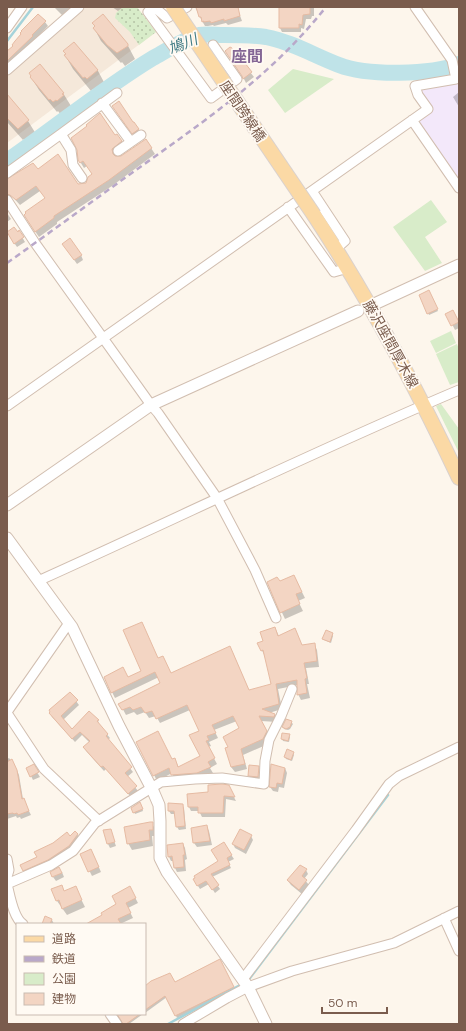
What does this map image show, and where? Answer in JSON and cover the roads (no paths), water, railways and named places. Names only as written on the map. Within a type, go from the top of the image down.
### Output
[{"type":"main road","name":"座間跨線橋","points":[[173,7],[314,215]]},
{"type":"main road","name":"藤沢座間厚木線","points":[[314,215],[348,268],[364,308],[424,405],[459,478]]},
{"type":"street","points":[[7,28],[22,7]]},
{"type":"street","points":[[7,70],[79,7]]},
{"type":"street","points":[[186,7],[167,18],[154,7],[148,12],[210,98],[237,79],[213,45]]},
{"type":"street","points":[[7,406],[428,109],[418,95],[414,86],[456,79],[453,66],[415,7]]},
{"type":"street","points":[[7,173],[117,92]]},
{"type":"street","points":[[102,103],[131,142]]},
{"type":"street","points":[[412,120],[459,188]]},
{"type":"street","points":[[61,134],[71,150],[72,165],[82,178]]},
{"type":"street","points":[[118,151],[141,135]]},
{"type":"street","points":[[312,191],[345,241],[336,249]]},
{"type":"street","points":[[7,200],[35,243],[158,413],[216,498],[255,570],[276,618]]},
{"type":"street","points":[[288,207],[334,272],[348,268]]},
{"type":"street","points":[[7,505],[151,405],[459,265]]},
{"type":"street","points":[[38,581],[216,498],[459,390]]},
{"type":"street","points":[[7,538],[69,623],[151,788],[159,805],[160,858],[167,872],[245,983],[266,1024]]},
{"type":"street","points":[[69,623],[7,712],[44,769],[99,821]]},
{"type":"street","points":[[7,884],[52,865],[73,851],[96,823],[161,782],[222,778],[264,784],[265,761],[269,740],[292,689]]},
{"type":"street","points":[[184,1024],[227,998],[245,983],[389,784],[399,776],[459,747]]},
{"type":"street","points":[[7,859],[7,884],[13,908],[22,923]]},
{"type":"street","points":[[245,983],[394,943],[459,911]]},
{"type":"street","points":[[444,918],[459,951]]},
{"type":"street","points":[[111,1015],[116,1024]]},
{"type":"waterway","points":[[7,41],[33,7]]},
{"type":"waterway","name":"鳩川","points":[[7,161],[97,95],[134,70],[194,36],[245,35],[276,39],[339,65],[351,69],[366,71],[399,73],[417,72],[447,68],[459,64]]},
{"type":"waterway","points":[[248,980],[388,795]]},
{"type":"waterway","points":[[168,1024],[242,984]]},
{"type":"railway","points":[[7,263],[244,90],[307,30],[326,7]]},
{"type":"district","name":"座間","points":[[247,56]]}]
